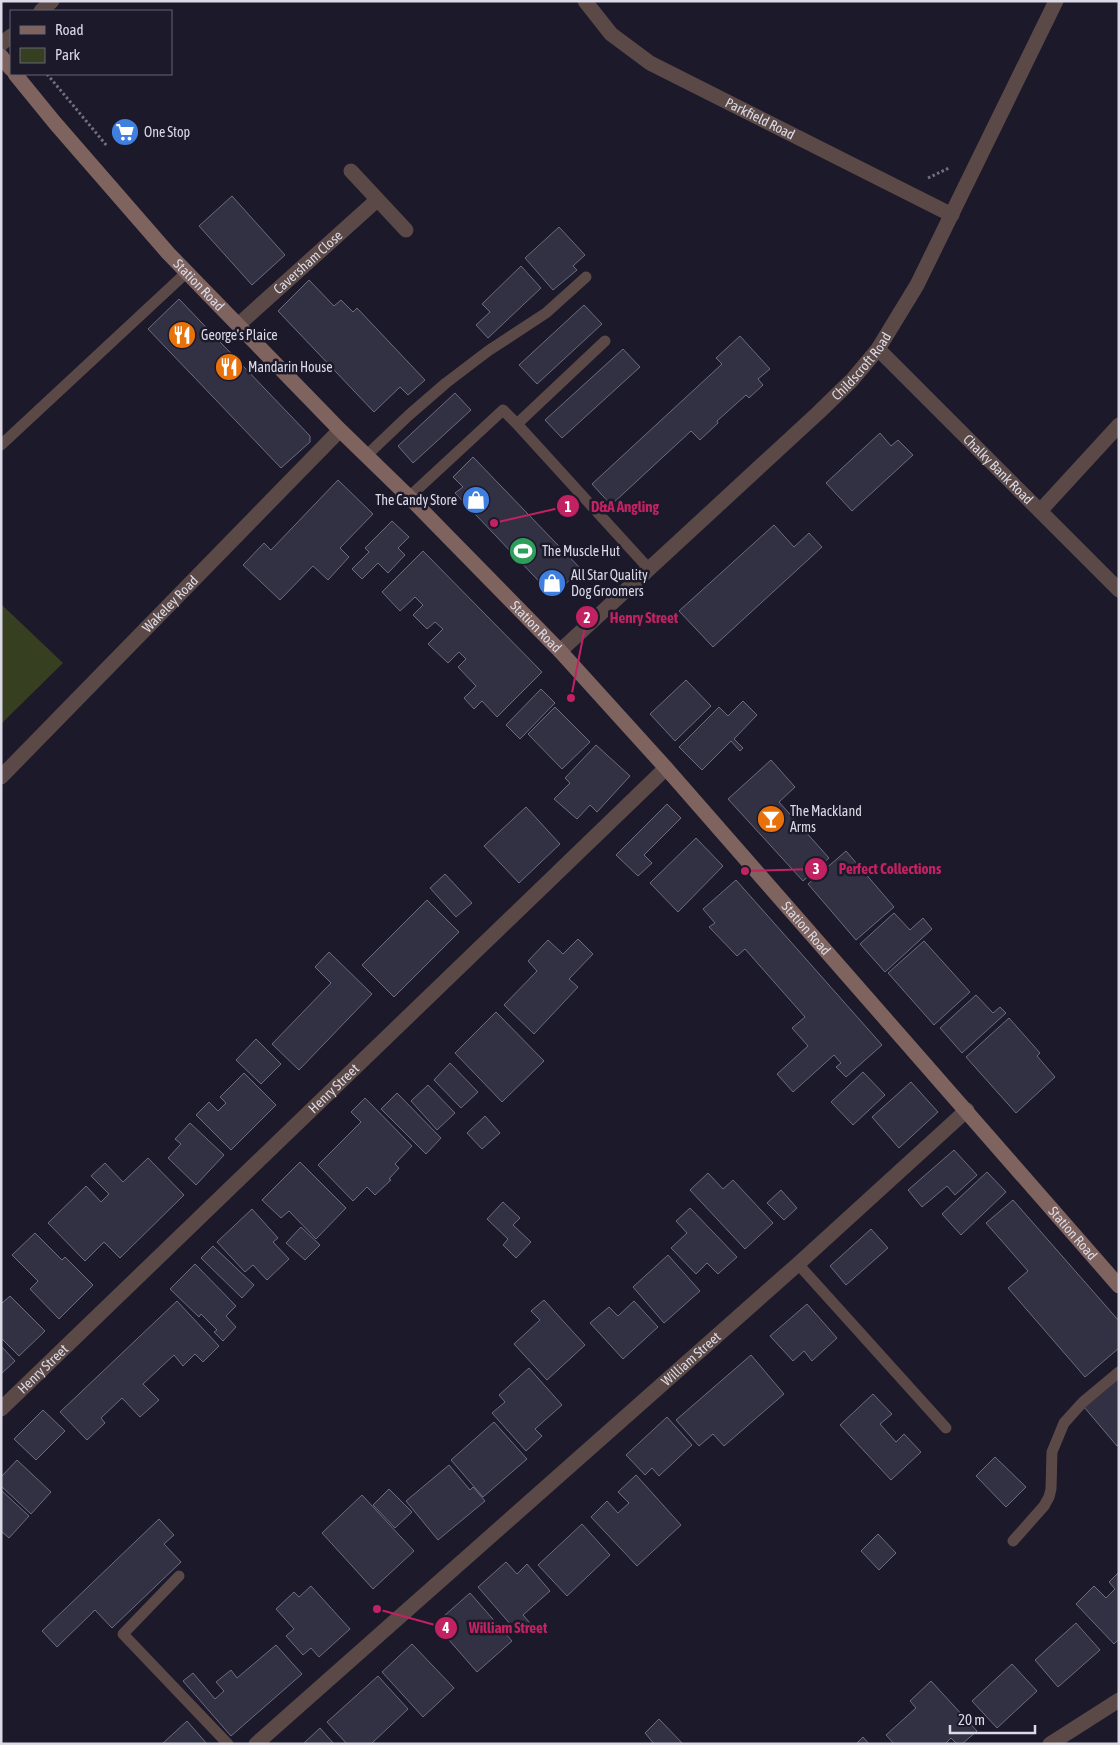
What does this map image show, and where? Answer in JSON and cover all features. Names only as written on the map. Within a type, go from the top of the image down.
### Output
[{"type":"main road","points":[[1,56],[10,68]]},
{"type":"main road","name":"Station Road","points":[[16,75],[150,233],[340,430],[409,497],[560,651],[666,768],[1119,1286]]},
{"type":"street","points":[[42,10],[52,1]]},
{"type":"street","name":"Parkfield Road","points":[[585,1],[611,34],[650,63],[952,214]]},
{"type":"street","name":"Childscroft Road","points":[[560,651],[588,623],[650,570],[852,380],[878,349],[917,285],[1056,1]]},
{"type":"street","points":[[351,170],[406,230]]},
{"type":"street","name":"Caversham Close","points":[[238,325],[377,200]]},
{"type":"street","name":"Chalky Bank Road","points":[[878,349],[1119,590]]},
{"type":"street","points":[[1040,510],[1119,425]]},
{"type":"street","name":"Wakeley Road","points":[[1,777],[340,430]]},
{"type":"street","name":"Henry Street","points":[[1,1409],[666,768]]},
{"type":"street","name":"William Street","points":[[256,1744],[798,1264],[967,1110]]},
{"type":"street","points":[[1050,1744],[1119,1700]]},
{"type":"lane","points":[[1,445],[187,272]]},
{"type":"lane","points":[[367,455],[446,383],[488,351],[546,313],[586,276]]},
{"type":"lane","points":[[517,424],[605,341]]},
{"type":"lane","points":[[409,497],[503,410],[650,570]]},
{"type":"lane","points":[[798,1264],[946,1428]]},
{"type":"lane","points":[[1013,1541],[1044,1506],[1049,1497],[1052,1452],[1064,1423],[1083,1402],[1119,1372]]},
{"type":"lane","points":[[179,1576],[124,1634],[228,1744]]},
{"type":"path","points":[[49,75],[108,147]]},
{"type":"path","points":[[922,178],[935,175],[951,167]]},
{"type":"green space","points":[[1,604],[63,663],[1,724]]},
{"type":"building","points":[[232,196],[285,255],[252,285],[199,226]]},
{"type":"building","points":[[559,227],[585,255],[573,266],[577,270],[553,290],[525,258]]},
{"type":"building","points":[[521,266],[541,288],[488,338],[476,325],[490,312],[482,304]]},
{"type":"building","points":[[309,280],[334,306],[341,300],[353,312],[357,308],[425,380],[408,395],[400,387],[374,412],[278,311]]},
{"type":"building","points":[[179,299],[310,436],[310,442],[281,468],[148,329]]},
{"type":"building","points":[[584,305],[602,324],[537,384],[519,365]]},
{"type":"building","points":[[740,336],[770,369],[758,379],[763,385],[749,398],[746,395],[717,421],[718,423],[700,440],[691,431],[611,505],[592,484],[722,364],[716,358]]},
{"type":"building","points":[[623,349],[640,367],[562,438],[545,420]]},
{"type":"building","points":[[455,393],[471,410],[413,463],[398,446]]},
{"type":"building","points":[[880,433],[891,446],[898,440],[913,455],[852,511],[826,483]]},
{"type":"building","points":[[473,457],[581,569],[553,596],[455,493],[463,487],[453,477]]},
{"type":"building","points":[[338,480],[373,514],[340,548],[349,557],[328,580],[313,566],[280,600],[243,565],[264,543],[271,550]]},
{"type":"building","points":[[392,521],[409,537],[398,548],[405,555],[388,573],[378,563],[362,579],[352,569],[369,552],[365,548]]},
{"type":"building","points":[[774,525],[794,547],[809,533],[822,547],[713,647],[679,611]]},
{"type":"building","points":[[423,551],[542,672],[497,717],[482,701],[474,709],[464,698],[476,686],[458,667],[466,659],[459,652],[448,663],[428,644],[443,629],[435,622],[427,629],[413,615],[423,605],[415,597],[400,611],[382,592]]},
{"type":"building","points":[[686,680],[711,706],[675,741],[650,714]]},
{"type":"building","points":[[541,689],[555,703],[520,739],[506,725]]},
{"type":"building","points":[[743,701],[757,715],[734,739],[743,748],[740,751],[731,741],[702,770],[679,747],[719,707],[728,716]]},
{"type":"building","points":[[555,707],[590,742],[562,769],[528,734]]},
{"type":"building","points":[[596,745],[630,776],[597,812],[590,805],[577,819],[554,799],[570,783],[565,778]]},
{"type":"building","points":[[771,760],[795,787],[779,802],[829,858],[803,881],[728,799]]},
{"type":"building","points":[[667,804],[681,818],[644,855],[652,863],[638,876],[616,855]]},
{"type":"building","points":[[526,807],[560,844],[519,883],[484,846]]},
{"type":"building","points":[[696,838],[723,866],[678,912],[650,883]]},
{"type":"building","points":[[846,851],[894,907],[856,940],[808,884]]},
{"type":"building","points":[[445,874],[472,903],[456,917],[430,888]]},
{"type":"building","points":[[736,880],[882,1045],[846,1077],[836,1067],[841,1063],[834,1055],[793,1092],[777,1074],[808,1046],[792,1028],[805,1017],[745,949],[737,956],[709,927],[715,923],[703,909]]},
{"type":"building","points":[[427,900],[459,932],[394,997],[362,965]]},
{"type":"building","points":[[894,913],[910,930],[923,918],[932,929],[885,972],[860,944]]},
{"type":"building","points":[[578,939],[593,954],[569,979],[578,987],[534,1034],[504,1005],[537,971],[528,961],[548,940],[563,954]]},
{"type":"building","points":[[924,941],[970,992],[934,1025],[888,973]]},
{"type":"building","points":[[329,952],[372,994],[299,1070],[272,1044],[331,983],[315,967]]},
{"type":"building","points":[[976,995],[993,1013],[1000,1007],[1006,1013],[962,1053],[940,1028]]},
{"type":"building","points":[[496,1012],[544,1061],[502,1102],[455,1053]]},
{"type":"building","points":[[1009,1018],[1040,1053],[1037,1056],[1055,1077],[1016,1113],[966,1057]]},
{"type":"building","points":[[256,1039],[281,1064],[261,1084],[236,1060]]},
{"type":"building","points":[[450,1063],[478,1092],[461,1108],[434,1080]]},
{"type":"building","points":[[863,1072],[885,1095],[853,1125],[831,1102]]},
{"type":"building","points":[[244,1073],[276,1105],[231,1150],[196,1115],[209,1102],[218,1111],[226,1103],[220,1097]]},
{"type":"building","points":[[911,1082],[938,1112],[899,1148],[872,1117]]},
{"type":"building","points":[[428,1085],[455,1113],[437,1130],[411,1101]]},
{"type":"building","points":[[397,1093],[441,1138],[426,1154],[381,1109]]},
{"type":"building","points":[[365,1098],[412,1146],[395,1164],[399,1168],[389,1179],[391,1180],[375,1195],[367,1187],[353,1201],[318,1165],[361,1122],[351,1112]]},
{"type":"building","points":[[485,1116],[500,1133],[482,1149],[467,1133]]},
{"type":"building","points":[[190,1123],[224,1155],[196,1185],[168,1158],[181,1144],[175,1139]]},
{"type":"building","points":[[954,1150],[977,1175],[955,1195],[947,1186],[922,1207],[908,1190]]},
{"type":"building","points":[[148,1158],[184,1195],[120,1258],[104,1242],[85,1261],[48,1223],[86,1186],[101,1202],[109,1194],[91,1176],[105,1163],[123,1182]]},
{"type":"building","points":[[300,1162],[346,1208],[316,1239],[289,1211],[281,1218],[262,1200]]},
{"type":"building","points":[[987,1172],[1006,1192],[961,1235],[942,1214]]},
{"type":"building","points":[[708,1173],[723,1189],[733,1180],[773,1223],[745,1249],[690,1190]]},
{"type":"building","points":[[781,1190],[797,1208],[784,1220],[767,1203]]},
{"type":"building","points":[[1013,1200],[1119,1321],[1119,1348],[1085,1377],[1008,1288],[1028,1271],[986,1223]]},
{"type":"building","points":[[503,1202],[520,1218],[513,1225],[531,1242],[516,1258],[503,1245],[508,1239],[487,1219]]},
{"type":"building","points":[[690,1208],[737,1257],[718,1274],[707,1263],[696,1274],[671,1248],[687,1233],[676,1221]]},
{"type":"building","points":[[252,1209],[278,1238],[273,1242],[289,1259],[267,1280],[253,1265],[245,1272],[217,1242]]},
{"type":"building","points":[[301,1227],[320,1245],[305,1260],[286,1243]]},
{"type":"building","points":[[871,1229],[888,1248],[846,1285],[830,1266]]},
{"type":"building","points":[[35,1233],[62,1260],[65,1257],[93,1285],[59,1319],[30,1289],[38,1281],[12,1255]]},
{"type":"building","points":[[213,1246],[254,1285],[242,1298],[201,1258]]},
{"type":"building","points":[[668,1255],[700,1291],[664,1323],[633,1287]]},
{"type":"building","points":[[195,1264],[236,1306],[226,1316],[236,1327],[223,1341],[214,1332],[217,1330],[201,1314],[199,1317],[170,1289]]},
{"type":"building","points":[[10,1296],[45,1331],[19,1356],[1,1338],[1,1304]]},
{"type":"building","points":[[544,1300],[585,1345],[547,1380],[514,1344],[540,1320],[531,1311]]},
{"type":"building","points":[[177,1301],[219,1346],[203,1362],[195,1354],[183,1366],[174,1355],[143,1384],[159,1400],[140,1417],[122,1398],[101,1418],[105,1423],[87,1440],[60,1412]]},
{"type":"building","points":[[634,1301],[658,1327],[623,1359],[590,1323],[609,1307],[618,1316]]},
{"type":"building","points":[[807,1304],[837,1338],[812,1361],[804,1351],[793,1361],[770,1336]]},
{"type":"building","points":[[1,1346],[15,1361],[1,1374]]},
{"type":"building","points":[[751,1355],[784,1394],[724,1446],[713,1434],[699,1446],[676,1420]]},
{"type":"building","points":[[529,1368],[562,1405],[535,1429],[542,1436],[526,1451],[492,1413],[505,1402],[499,1395]]},
{"type":"building","points":[[1119,1377],[1119,1444],[1117,1446],[1084,1407]]},
{"type":"building","points":[[873,1394],[892,1414],[880,1424],[896,1442],[904,1434],[921,1452],[891,1480],[840,1425]]},
{"type":"building","points":[[43,1410],[65,1431],[36,1460],[14,1439]]},
{"type":"building","points":[[667,1417],[692,1445],[659,1476],[652,1468],[645,1475],[626,1455]]},
{"type":"building","points":[[494,1422],[527,1459],[483,1497],[451,1460]]},
{"type":"building","points":[[995,1457],[1026,1487],[1006,1507],[976,1476]]},
{"type":"building","points":[[17,1460],[51,1492],[31,1514],[1,1486],[1,1477]]},
{"type":"building","points":[[449,1465],[470,1490],[473,1487],[485,1501],[438,1540],[406,1501]]},
{"type":"building","points":[[636,1475],[681,1525],[637,1566],[591,1517],[607,1501],[618,1513],[629,1503],[618,1492]]},
{"type":"building","points":[[389,1489],[412,1512],[395,1528],[373,1505]]},
{"type":"building","points":[[1,1490],[29,1516],[9,1538],[1,1531]]},
{"type":"building","points":[[362,1495],[414,1551],[373,1589],[322,1533]]},
{"type":"building","points":[[159,1519],[174,1535],[164,1544],[181,1562],[112,1628],[95,1610],[57,1647],[42,1631]]},
{"type":"building","points":[[582,1524],[610,1555],[567,1596],[538,1565]]},
{"type":"building","points":[[878,1534],[896,1553],[879,1570],[861,1551]]},
{"type":"building","points":[[506,1562],[517,1574],[527,1564],[550,1591],[523,1615],[530,1623],[518,1633],[478,1587]]},
{"type":"building","points":[[1119,1572],[1119,1639],[1114,1644],[1076,1604],[1094,1586],[1106,1598],[1115,1589],[1109,1582]]},
{"type":"building","points":[[311,1586],[350,1629],[319,1657],[311,1648],[303,1655],[286,1636],[294,1629],[276,1609],[294,1592],[299,1597]]},
{"type":"building","points":[[470,1593],[512,1641],[477,1672],[435,1624]]},
{"type":"building","points":[[1076,1623],[1100,1650],[1058,1687],[1035,1660]]},
{"type":"building","points":[[412,1644],[454,1688],[423,1717],[382,1672]]},
{"type":"building","points":[[276,1645],[302,1674],[231,1736],[183,1681],[193,1673],[215,1699],[224,1691],[216,1682],[231,1670],[237,1678]]},
{"type":"building","points":[[1012,1664],[1037,1691],[997,1728],[972,1701]]},
{"type":"building","points":[[378,1676],[408,1709],[371,1744],[347,1744],[327,1722]]},
{"type":"building","points":[[931,1681],[977,1731],[962,1744],[957,1744],[951,1738],[945,1744],[894,1744],[886,1735],[916,1708],[910,1701]]},
{"type":"building","points":[[659,1719],[683,1744],[654,1744],[645,1733]]},
{"type":"building","points":[[187,1721],[207,1744],[162,1744]]},
{"type":"building","points":[[320,1728],[334,1744],[303,1744]]},
{"type":"building","points":[[863,1737],[869,1744],[856,1744]]},
{"type":"place","name":"One Stop","points":[[125,132]]},
{"type":"place","name":"George's Plaice","points":[[182,335]]},
{"type":"place","name":"Mandarin House","points":[[229,367]]},
{"type":"place","name":"The Candy Store","points":[[476,500]]},
{"type":"place","name":"D&A Angling","points":[[494,523]]},
{"type":"place","name":"The Muscle Hut","points":[[523,551]]},
{"type":"place","name":"All Star Quality Dog Groomers","points":[[552,583]]},
{"type":"place","name":"Henry Street","points":[[571,698]]},
{"type":"place","name":"The Mackland Arms","points":[[771,819]]},
{"type":"place","name":"Perfect Collections","points":[[745,871]]},
{"type":"place","name":"William Street","points":[[377,1609]]}]
